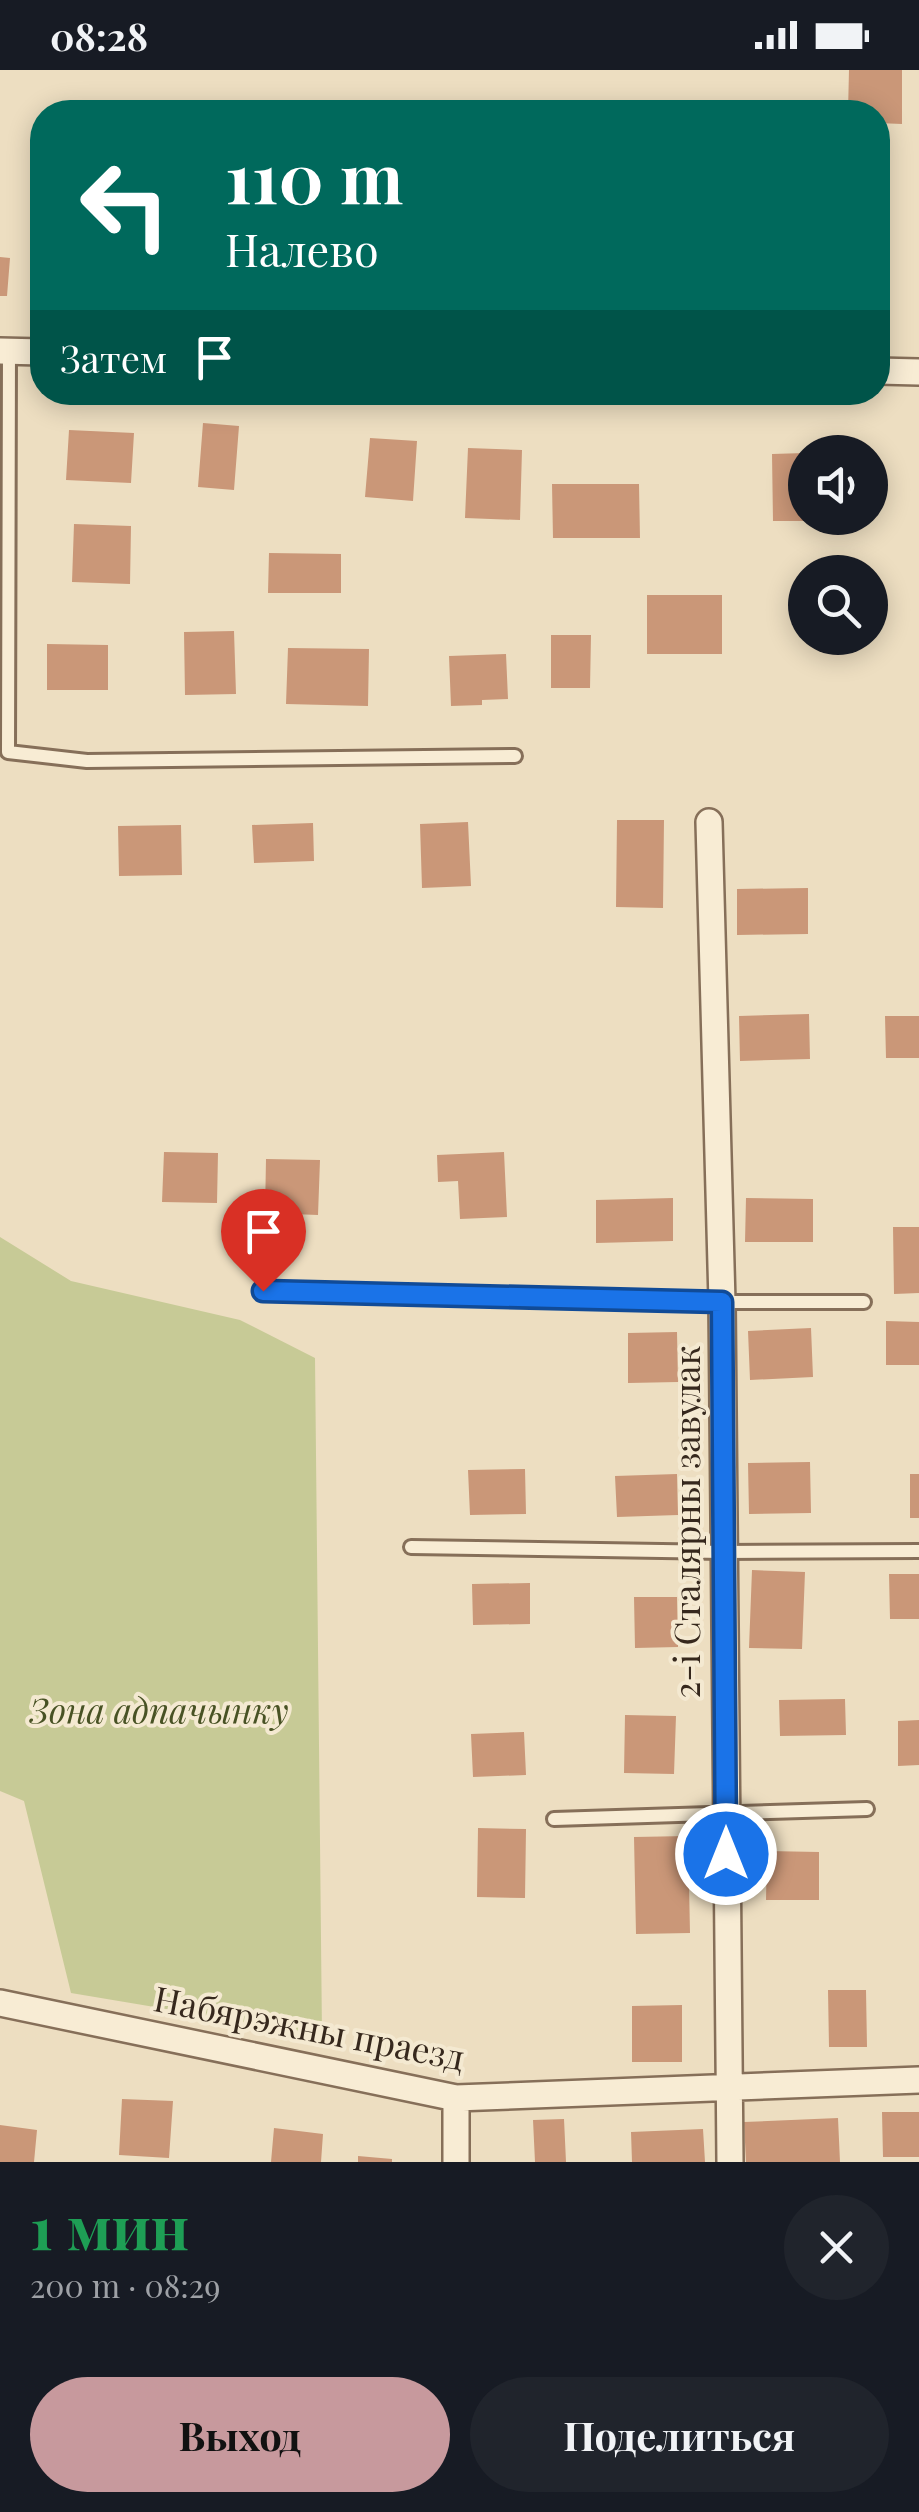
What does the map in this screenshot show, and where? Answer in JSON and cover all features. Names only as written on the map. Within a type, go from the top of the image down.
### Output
[{"type":"street","points":[[5,351],[30,352]]},
{"type":"street","points":[[890,371],[919,372]]},
{"type":"street","name":"2-і Сталярны завулак","points":[[709,822],[722,1302],[730,2162]]},
{"type":"street","name":"Набярэжны праезд","points":[[0,2003],[456,2098],[919,2080]]},
{"type":"street","points":[[456,2098],[456,2162]]},
{"type":"lane","points":[[5,351],[4,754],[87,761],[515,756]]},
{"type":"lane","points":[[263,1291],[864,1302]]},
{"type":"lane","points":[[411,1547],[919,1551]]},
{"type":"lane","points":[[554,1819],[867,1809]]},
{"type":"green space","name":"Зона адпачынку","points":[[0,1237],[71,1281],[240,1320],[315,1358],[322,2035],[71,1993],[24,1801],[0,1791]]},
{"type":"building","points":[[849,70],[902,70],[902,124],[890,124],[890,100],[848,100]]},
{"type":"building","points":[[0,257],[10,258],[7,296],[0,296]]},
{"type":"building","points":[[203,423],[239,426],[234,490],[198,487]]},
{"type":"building","points":[[69,430],[134,433],[131,483],[66,480]]},
{"type":"building","points":[[370,438],[417,441],[413,501],[365,497]]},
{"type":"building","points":[[468,448],[522,450],[520,520],[465,518]]},
{"type":"building","points":[[772,454],[788,454],[788,521],[773,521]]},
{"type":"building","points":[[552,484],[639,484],[640,538],[553,538]]},
{"type":"building","points":[[74,524],[131,526],[130,584],[72,582]]},
{"type":"building","points":[[269,553],[341,554],[341,593],[268,593]]},
{"type":"building","points":[[647,595],[722,595],[722,654],[647,654]]},
{"type":"building","points":[[234,631],[236,694],[185,695],[184,632]]},
{"type":"building","points":[[551,635],[591,635],[590,688],[551,688]]},
{"type":"building","points":[[47,644],[108,645],[108,690],[47,690]]},
{"type":"building","points":[[288,648],[369,649],[368,706],[286,704]]},
{"type":"building","points":[[506,654],[508,699],[451,706],[449,656]]},
{"type":"building","points":[[617,820],[664,820],[663,908],[616,907]]},
{"type":"building","points":[[468,822],[471,886],[422,888],[420,824]]},
{"type":"building","points":[[313,823],[314,861],[254,863],[252,825]]},
{"type":"building","points":[[181,825],[182,875],[119,876],[118,826]]},
{"type":"building","points":[[808,888],[808,934],[737,935],[737,889]]},
{"type":"building","points":[[809,1014],[810,1059],[740,1061],[739,1016]]},
{"type":"building","points":[[885,1016],[919,1016],[919,1058],[886,1058]]},
{"type":"building","points":[[164,1152],[218,1153],[217,1203],[162,1202]]},
{"type":"building","points":[[504,1152],[507,1217],[460,1219],[458,1181],[438,1182],[437,1155]]},
{"type":"building","points":[[266,1159],[320,1160],[318,1215],[265,1213]]},
{"type":"building","points":[[673,1198],[673,1241],[596,1243],[596,1200]]},
{"type":"building","points":[[746,1198],[813,1199],[813,1242],[745,1242]]},
{"type":"building","points":[[893,1227],[919,1227],[919,1293],[894,1294]]},
{"type":"building","points":[[886,1321],[919,1322],[919,1365],[886,1365]]},
{"type":"building","points":[[811,1328],[813,1377],[750,1380],[748,1331]]},
{"type":"building","points":[[677,1332],[678,1382],[628,1383],[628,1333]]},
{"type":"building","points":[[810,1462],[811,1513],[749,1514],[748,1463]]},
{"type":"building","points":[[525,1469],[526,1514],[470,1515],[468,1470]]},
{"type":"building","points":[[677,1474],[678,1515],[617,1517],[615,1476]]},
{"type":"building","points":[[910,1474],[919,1474],[919,1518],[910,1518]]},
{"type":"building","points":[[752,1570],[805,1572],[802,1649],[749,1648]]},
{"type":"building","points":[[889,1574],[919,1574],[919,1619],[890,1619]]},
{"type":"building","points":[[530,1583],[530,1624],[473,1625],[472,1584]]},
{"type":"building","points":[[634,1597],[677,1597],[678,1647],[635,1648]]},
{"type":"building","points":[[845,1699],[846,1735],[780,1736],[779,1700]]},
{"type":"building","points":[[625,1715],[676,1716],[674,1774],[624,1773]]},
{"type":"building","points":[[919,1720],[919,1765],[898,1766],[898,1721]]},
{"type":"building","points":[[524,1732],[526,1775],[473,1777],[471,1734]]},
{"type":"building","points":[[478,1828],[526,1829],[525,1898],[477,1897]]},
{"type":"building","points":[[688,1836],[690,1933],[636,1934],[634,1837]]},
{"type":"building","points":[[767,1851],[819,1852],[819,1900],[766,1900]]},
{"type":"building","points":[[828,1990],[866,1990],[867,2047],[829,2047]]},
{"type":"building","points":[[682,2005],[682,2062],[632,2062],[632,2006]]},
{"type":"building","points":[[122,2099],[173,2101],[169,2158],[119,2155]]},
{"type":"building","points":[[882,2112],[919,2112],[919,2157],[883,2157]]},
{"type":"building","points":[[838,2118],[840,2162],[746,2162],[744,2122]]},
{"type":"building","points":[[564,2119],[566,2162],[535,2162],[533,2120]]},
{"type":"building","points":[[0,2125],[37,2130],[34,2162],[0,2162]]},
{"type":"building","points":[[274,2128],[323,2134],[321,2162],[271,2162]]},
{"type":"building","points":[[703,2129],[705,2162],[632,2162],[631,2132]]},
{"type":"building","points":[[358,2156],[392,2159],[392,2162],[358,2162]]},
{"type":"route","points":[[263,1291],[722,1302],[726,1854]]}]
